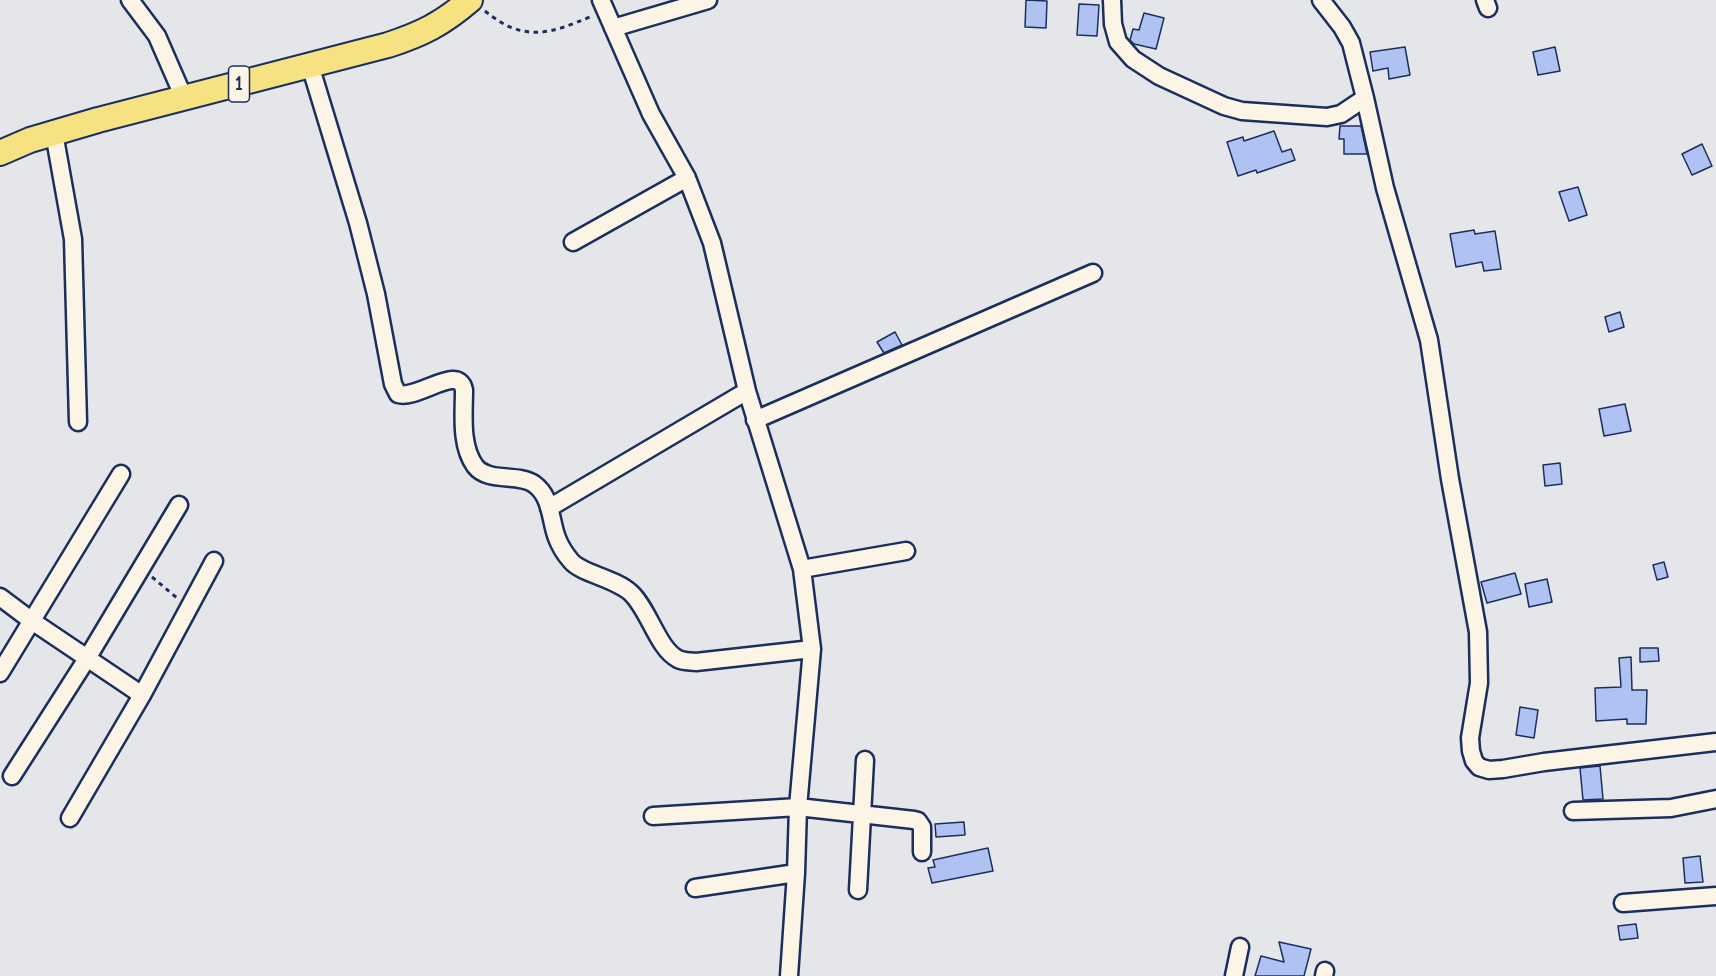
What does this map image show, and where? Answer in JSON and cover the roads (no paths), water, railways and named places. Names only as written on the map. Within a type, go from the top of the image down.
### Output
[{"type":"highway","name":"1","points":[[0,153],[54,133],[417,36],[475,3]]},
{"type":"street","points":[[130,0],[157,36],[184,98]]},
{"type":"street","points":[[613,28],[708,0]]},
{"type":"street","points":[[1112,0],[1113,24],[1118,42],[1133,59],[1159,76],[1224,106],[1242,111],[1327,117],[1341,114],[1365,98]]},
{"type":"street","points":[[1321,0],[1351,43],[1385,188],[1429,340],[1450,479],[1478,632],[1479,684],[1470,738],[1474,760],[1479,767],[1489,770],[1503,769],[1716,742]]},
{"type":"street","points":[[603,5],[651,114],[687,178],[712,243],[755,420],[802,569],[812,649],[798,807],[789,976]]},
{"type":"street","points":[[310,65],[358,223],[376,294],[393,384],[398,394],[410,395],[443,382],[459,380],[464,390],[465,438],[468,455],[476,468],[490,475],[528,481],[535,485],[544,495],[556,537],[573,564],[612,580],[631,593],[641,604],[668,651],[677,659],[696,662],[812,649]]},
{"type":"street","points":[[54,133],[73,239],[78,422]]},
{"type":"street","points":[[573,242],[687,178]]},
{"type":"street","points":[[755,420],[1093,273]]},
{"type":"street","points":[[549,508],[747,391]]},
{"type":"street","points":[[0,673],[121,474]]},
{"type":"street","points":[[12,776],[88,657],[179,505]]},
{"type":"street","points":[[802,569],[906,551]]},
{"type":"street","points":[[70,818],[142,695],[214,561]]},
{"type":"street","points":[[0,597],[142,695]]},
{"type":"street","points":[[858,890],[865,760]]},
{"type":"street","points":[[1573,811],[1671,808],[1716,799]]},
{"type":"street","points":[[653,816],[798,807],[918,821],[922,827],[922,852]]},
{"type":"street","points":[[695,888],[796,873]]},
{"type":"street","points":[[1623,903],[1716,896]]},
{"type":"street","points":[[1234,976],[1240,947]]}]
